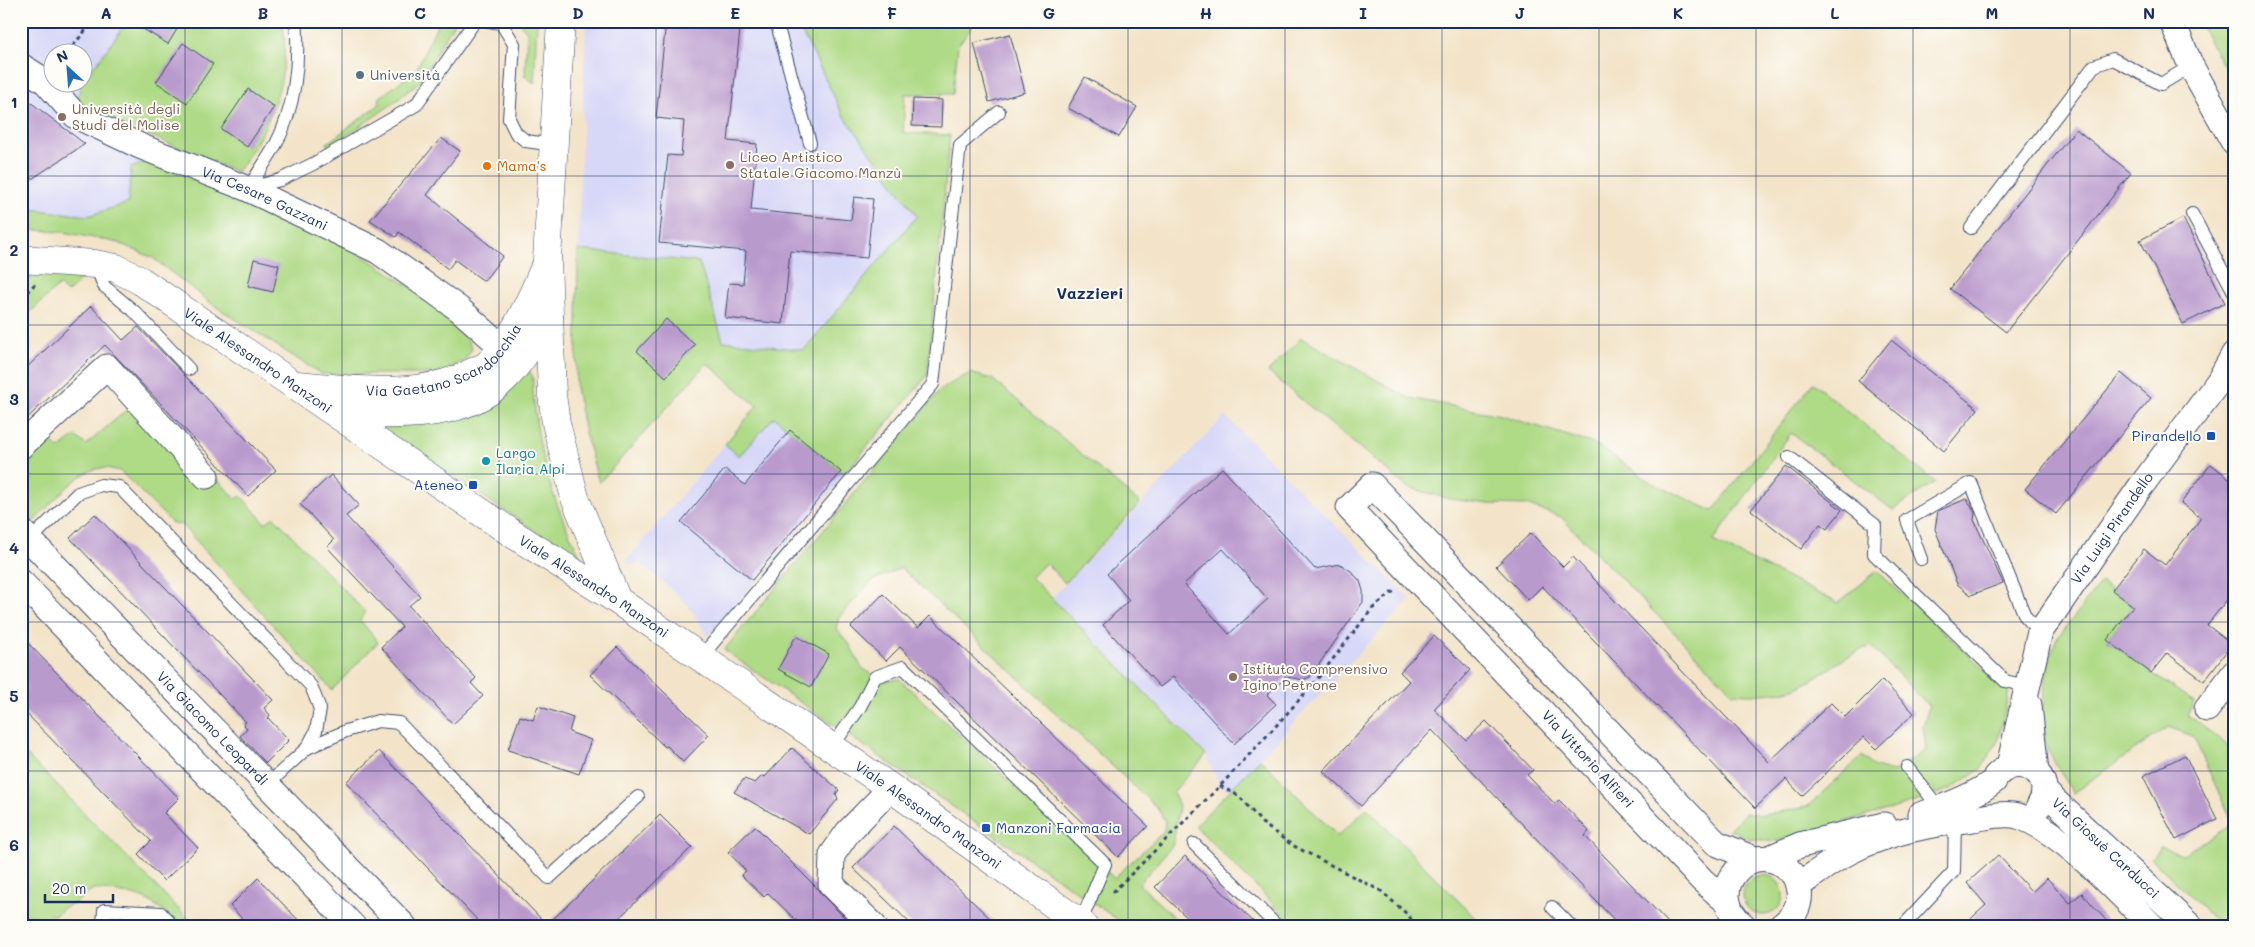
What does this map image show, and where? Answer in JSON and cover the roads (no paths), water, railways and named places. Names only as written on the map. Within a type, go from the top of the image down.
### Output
[{"type":"street","name":"Via Gaetano Scardocchia","points":[[561,21],[547,260],[552,395],[556,424],[575,498],[617,600]]},
{"type":"street","points":[[2158,21],[2191,66]]},
{"type":"street","points":[[2172,21],[2191,66],[2234,143]]},
{"type":"street","name":"Via Cesare Gazzani","points":[[21,66],[45,81],[76,116],[142,147],[248,188],[378,251],[459,309],[512,352]]},
{"type":"street","name":"Viale Alessandro Manzoni","points":[[21,242],[36,244],[95,264]]},
{"type":"street","name":"Viale Alessandro Manzoni","points":[[21,259],[95,264],[116,268],[141,281],[513,534],[617,600],[832,747],[1081,925]]},
{"type":"street","name":"Via Gaetano Scardocchia","points":[[336,414],[412,413],[451,408],[480,397],[503,380],[547,260]]},
{"type":"street","name":"Via Gaetano Scardocchia","points":[[295,386],[385,390],[425,389],[456,380],[512,352],[549,317]]},
{"type":"street","name":"Via Luigi Pirandello","points":[[2001,774],[2028,686],[2040,632],[2135,494],[2229,379],[2234,354]]},
{"type":"street","points":[[21,446],[107,367],[206,476]]},
{"type":"street","name":"Via Vittorio Alfieri","points":[[1744,926],[1734,916],[1728,903],[1702,880],[1451,613],[1349,508],[1372,485],[1716,843],[1760,859],[1781,863],[1787,867],[1796,879],[1799,893]]},
{"type":"street","name":"Via Giacomo Leopardi","points":[[25,535],[404,926]]},
{"type":"street","points":[[21,582],[353,926]]},
{"type":"street","points":[[1451,613],[1474,592]]},
{"type":"street","points":[[82,645],[108,620]]},
{"type":"street","points":[[2207,709],[2234,673]]},
{"type":"street","name":"Via Luigi Pirandello","points":[[2028,686],[2040,781]]},
{"type":"street","points":[[212,780],[238,754]]},
{"type":"street","points":[[1728,903],[1727,889],[1732,876],[1742,866],[1800,845],[1887,824],[1948,815],[2027,815],[2036,809],[2042,801],[2040,781],[2023,765],[2001,774],[1948,815],[1848,852],[1799,893],[1791,925]]},
{"type":"street","points":[[2001,774],[1992,790],[1994,800],[2000,809],[2012,815]]},
{"type":"street","name":"Via Giosuè Carducci","points":[[2040,781],[2190,926]]},
{"type":"street","points":[[874,926],[831,884],[832,855],[848,832],[891,788]]},
{"type":"street","name":"Via Giosuè Carducci","points":[[2012,815],[2048,832],[2102,876],[2152,926]]},
{"type":"lane","points":[[248,188],[276,144],[289,107],[298,48],[296,21]]},
{"type":"lane","points":[[248,188],[280,180],[313,164],[416,105],[475,21]]},
{"type":"lane","points":[[489,21],[501,23],[514,44],[509,119],[516,133],[526,141],[554,144]]},
{"type":"lane","points":[[776,21],[810,142]]},
{"type":"lane","points":[[1971,228],[2094,66],[2114,60],[2161,84],[2191,66]]},
{"type":"lane","points":[[700,658],[932,384],[960,145],[999,112]]},
{"type":"lane","points":[[2192,214],[2234,292]]},
{"type":"lane","points":[[95,264],[104,286],[135,312],[189,368]]},
{"type":"lane","points":[[1789,457],[1875,525],[1874,554],[2005,681],[2028,686]]},
{"type":"lane","points":[[1921,558],[1907,520],[1971,483],[2025,616],[2040,632]]},
{"type":"lane","points":[[25,535],[78,493],[101,485],[119,487],[311,686],[320,709],[316,730],[307,748]]},
{"type":"lane","points":[[832,747],[860,707],[875,677],[903,667],[1105,864],[1081,925]]},
{"type":"lane","points":[[267,785],[307,748],[346,731],[378,722],[399,723],[549,878],[638,797]]},
{"type":"lane","points":[[1903,926],[1954,871],[1948,815],[1906,767]]},
{"type":"lane","points":[[1194,844],[1277,926]]},
{"type":"lane","points":[[1552,907],[1571,926]]},
{"type":"lane","points":[[102,926],[104,910],[161,912],[173,926]]},
{"type":"place","name":"Università","points":[[360,75]]},
{"type":"place","name":"Università degli Studi del Molise","points":[[62,117]]},
{"type":"place","name":"Liceo Artistico Statale Giacomo Manzù","points":[[730,165]]},
{"type":"place","name":"Mama's","points":[[487,166]]},
{"type":"place","name":"Pirandello","points":[[2211,436]]},
{"type":"place","name":"Largo Ilaria Alpi","points":[[486,461]]},
{"type":"place","name":"Ateneo","points":[[473,485]]},
{"type":"place","name":"Istituto Comprensivo Igino Petrone","points":[[1233,677]]},
{"type":"place","name":"Manzoni Farmacia","points":[[986,828]]},
{"type":"district","name":"Vazzieri","points":[[1090,293]]}]
